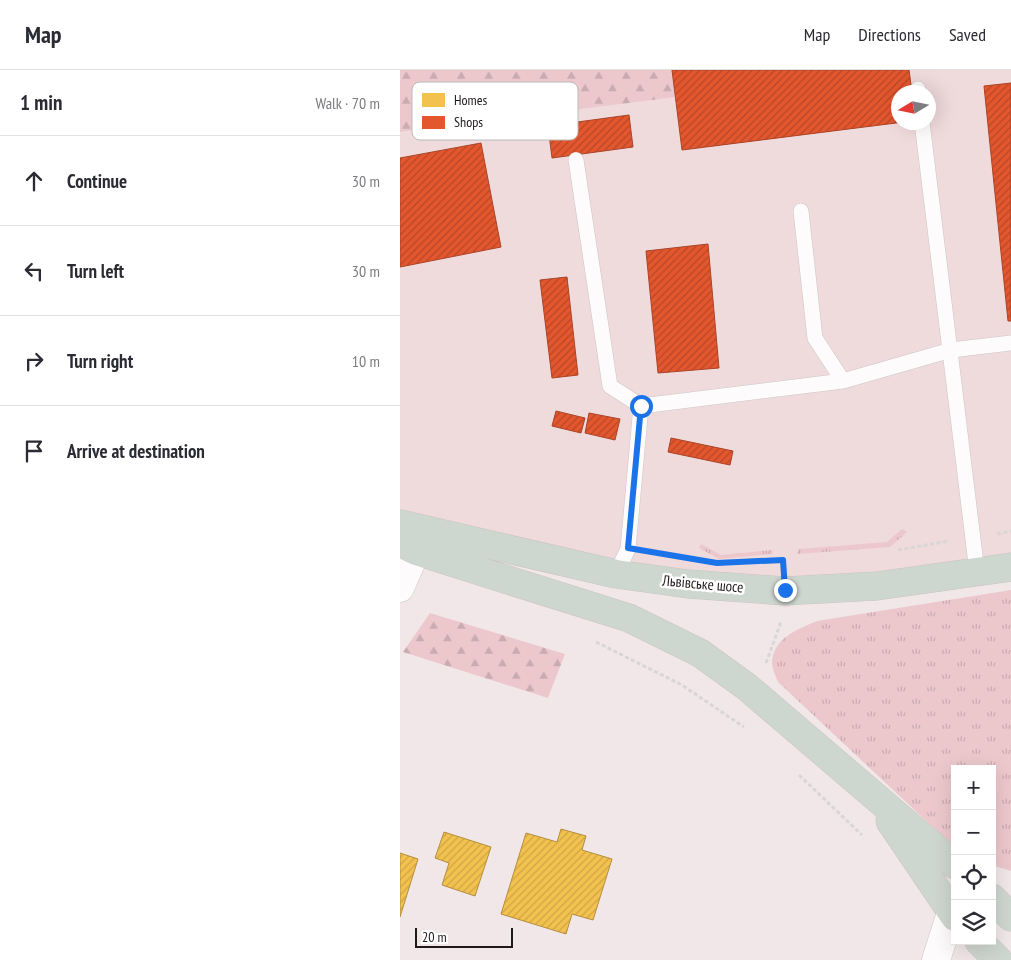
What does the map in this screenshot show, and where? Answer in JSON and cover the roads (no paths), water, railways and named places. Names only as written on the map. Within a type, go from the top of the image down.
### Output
[{"type":"highway","name":"Львівське шосе","points":[[400,524],[616,574],[688,584],[785,590],[877,586],[1011,567]]},
{"type":"highway","points":[[408,547],[629,618],[700,653],[747,687],[951,862]]},
{"type":"highway","points":[[872,793],[951,912]]},
{"type":"highway","points":[[994,900],[1011,917]]},
{"type":"highway","points":[[983,945],[998,960]]},
{"type":"street","points":[[400,588],[408,547]]},
{"type":"street","points":[[939,950],[951,920]]},
{"type":"lane","points":[[923,130],[977,572]]},
{"type":"lane","points":[[576,160],[610,386],[641,406],[843,381],[951,350],[1011,343]]},
{"type":"lane","points":[[801,211],[815,338],[843,381]]},
{"type":"lane","points":[[616,574],[628,548],[641,406]]},
{"type":"lane","points":[[996,894],[1011,896]]}]
